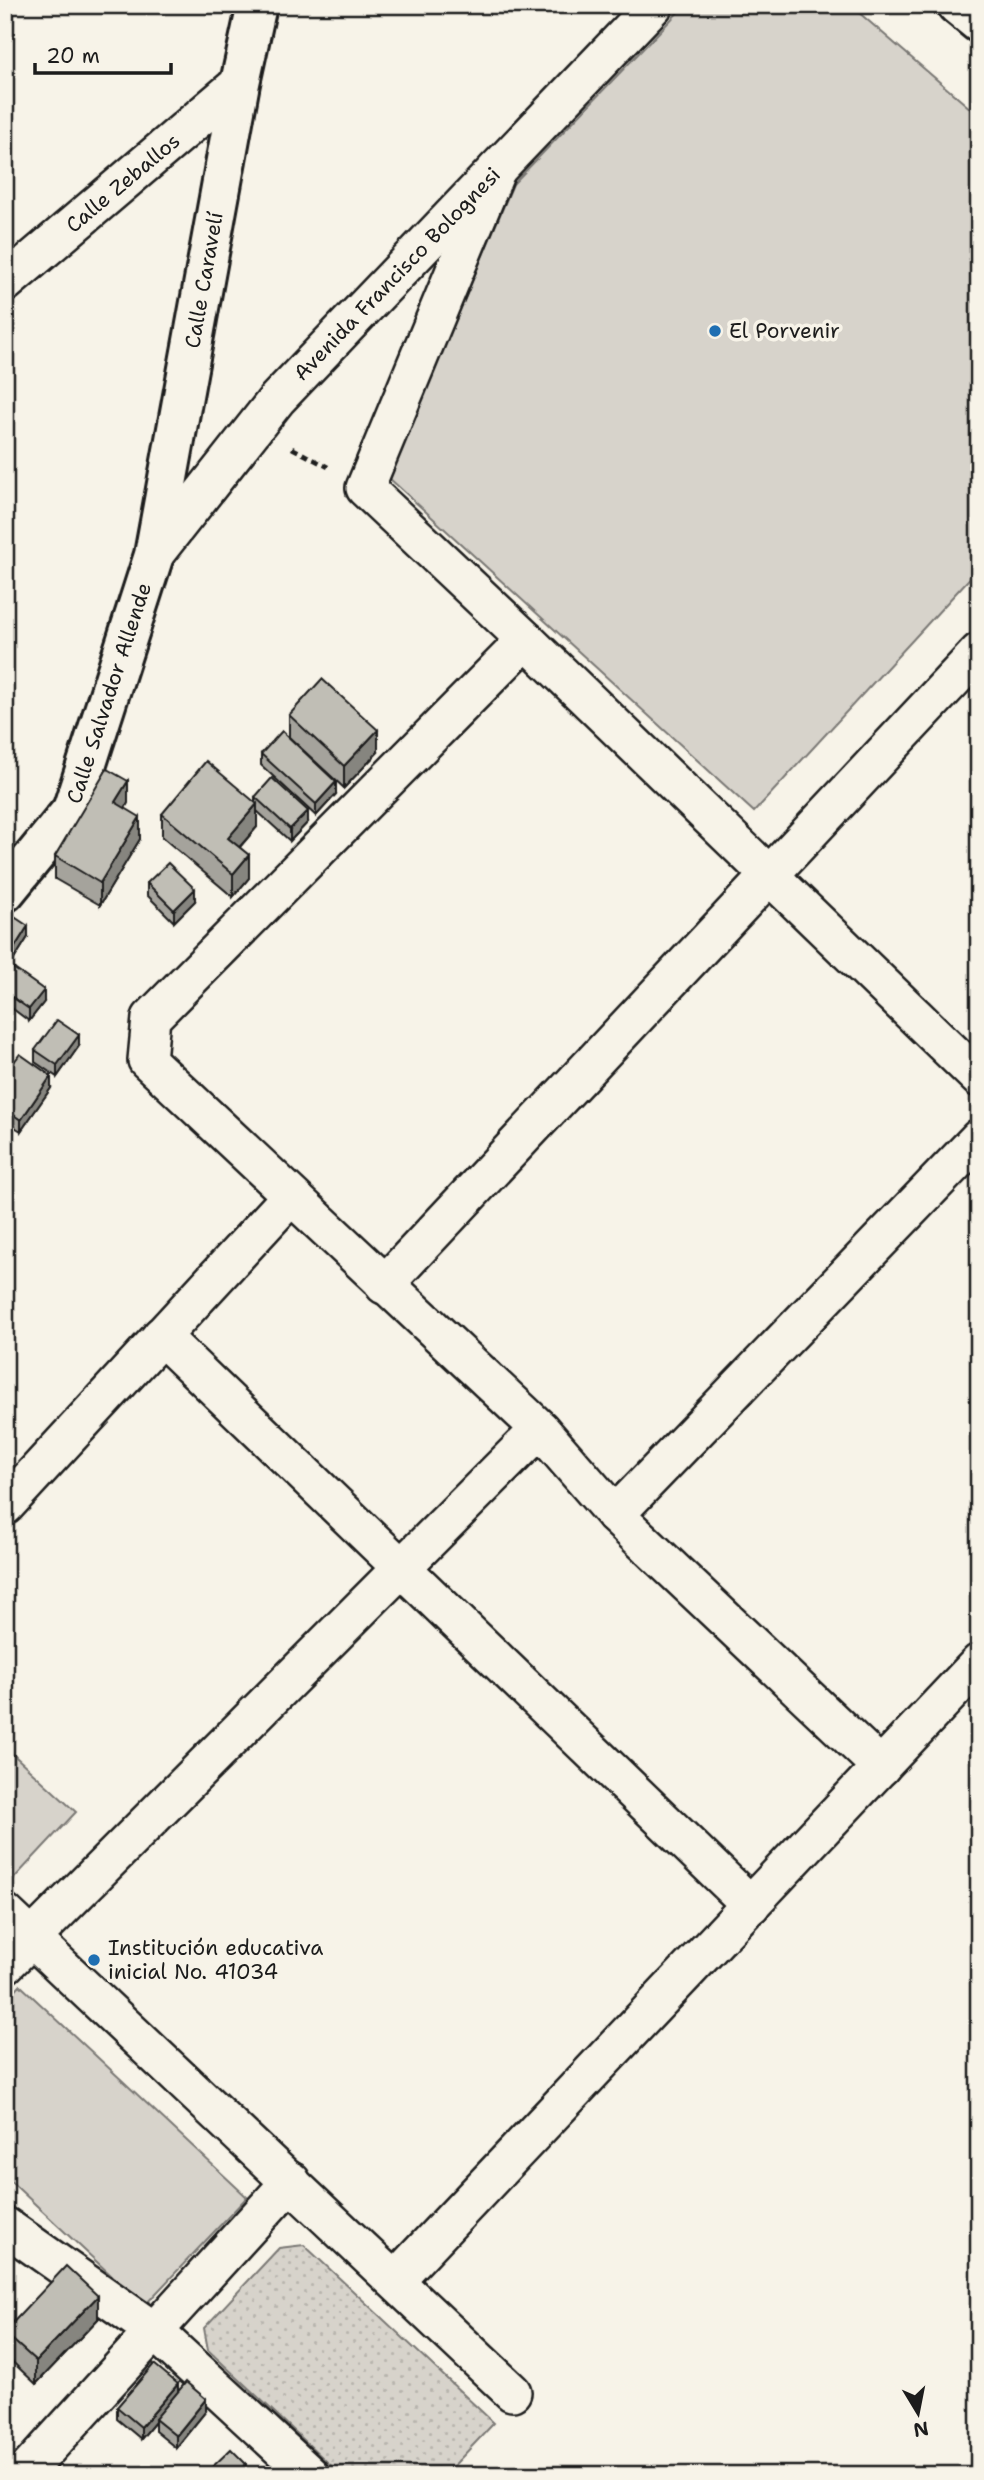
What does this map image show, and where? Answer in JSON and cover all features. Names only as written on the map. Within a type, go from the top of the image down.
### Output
[{"type":"street","name":"Calle Caravelí","points":[[155,555],[240,83],[257,5]]},
{"type":"street","name":"Avenida Francisco Bolognesi","points":[[155,555],[277,399],[654,5]]},
{"type":"street","points":[[957,5],[979,23]]},
{"type":"street","name":"Calle Zeballos","points":[[5,283],[240,83]]},
{"type":"street","points":[[497,169],[365,488],[526,640],[979,1079]]},
{"type":"street","name":"Calle Salvador Allende","points":[[5,892],[72,810],[155,555]]},
{"type":"street","points":[[526,640],[151,1018],[147,1060],[540,1429],[615,1515],[881,1767]]},
{"type":"street","points":[[384,1285],[979,652]]},
{"type":"street","points":[[615,1515],[979,1139]]},
{"type":"street","points":[[5,1506],[290,1196]]},
{"type":"street","points":[[161,1336],[751,1905]]},
{"type":"street","points":[[5,1965],[540,1429]]},
{"type":"street","points":[[395,2280],[979,1663]]},
{"type":"street","points":[[5,1913],[33,1936],[512,2392]]},
{"type":"street","points":[[23,2475],[291,2181]]},
{"type":"street","points":[[5,2225],[154,2331],[310,2475]]},
{"type":"path","points":[[255,427],[365,488]]},
{"type":"shaded area","name":"El Porvenir","points":[[685,5],[850,5],[979,116],[979,568],[754,812],[389,478],[513,184]]},
{"type":"shaded area","points":[[5,1747],[76,1812],[5,1888]]},
{"type":"shaded area","points":[[20,1985],[247,2197],[144,2306],[5,2176],[5,2001]]},
{"type":"shaded area","points":[[304,2245],[494,2423],[445,2475],[341,2475],[208,2350],[204,2328],[279,2248]]},
{"type":"building","points":[[322,679],[378,730],[344,766],[289,715]]},
{"type":"building","points":[[282,731],[336,782],[316,804],[261,754]]},
{"type":"building","points":[[206,761],[257,804],[228,838],[249,855],[233,874],[162,814]]},
{"type":"building","points":[[107,769],[128,781],[115,802],[140,817],[100,883],[55,856]]},
{"type":"building","points":[[272,778],[308,811],[290,829],[255,797]]},
{"type":"building","points":[[168,863],[195,889],[174,910],[147,883]]},
{"type":"building","points":[[7,912],[28,926],[8,958],[5,956]]},
{"type":"building","points":[[13,968],[44,990],[29,1009],[5,992],[5,979]]},
{"type":"building","points":[[57,1020],[79,1035],[57,1065],[35,1050]]},
{"type":"building","points":[[20,1054],[51,1076],[21,1120],[5,1109],[5,1074]]},
{"type":"building","points":[[66,2266],[98,2296],[36,2361],[5,2331]]},
{"type":"building","points":[[154,2364],[178,2384],[141,2427],[117,2407]]},
{"type":"building","points":[[186,2382],[206,2399],[176,2436],[155,2419]]},
{"type":"building","points":[[231,2449],[246,2464],[235,2475],[208,2475],[206,2473]]},
{"type":"place","name":"El Porvenir","points":[[715,331]]},
{"type":"place","name":"Institución educativa inicial No. 41034","points":[[94,1960]]}]
